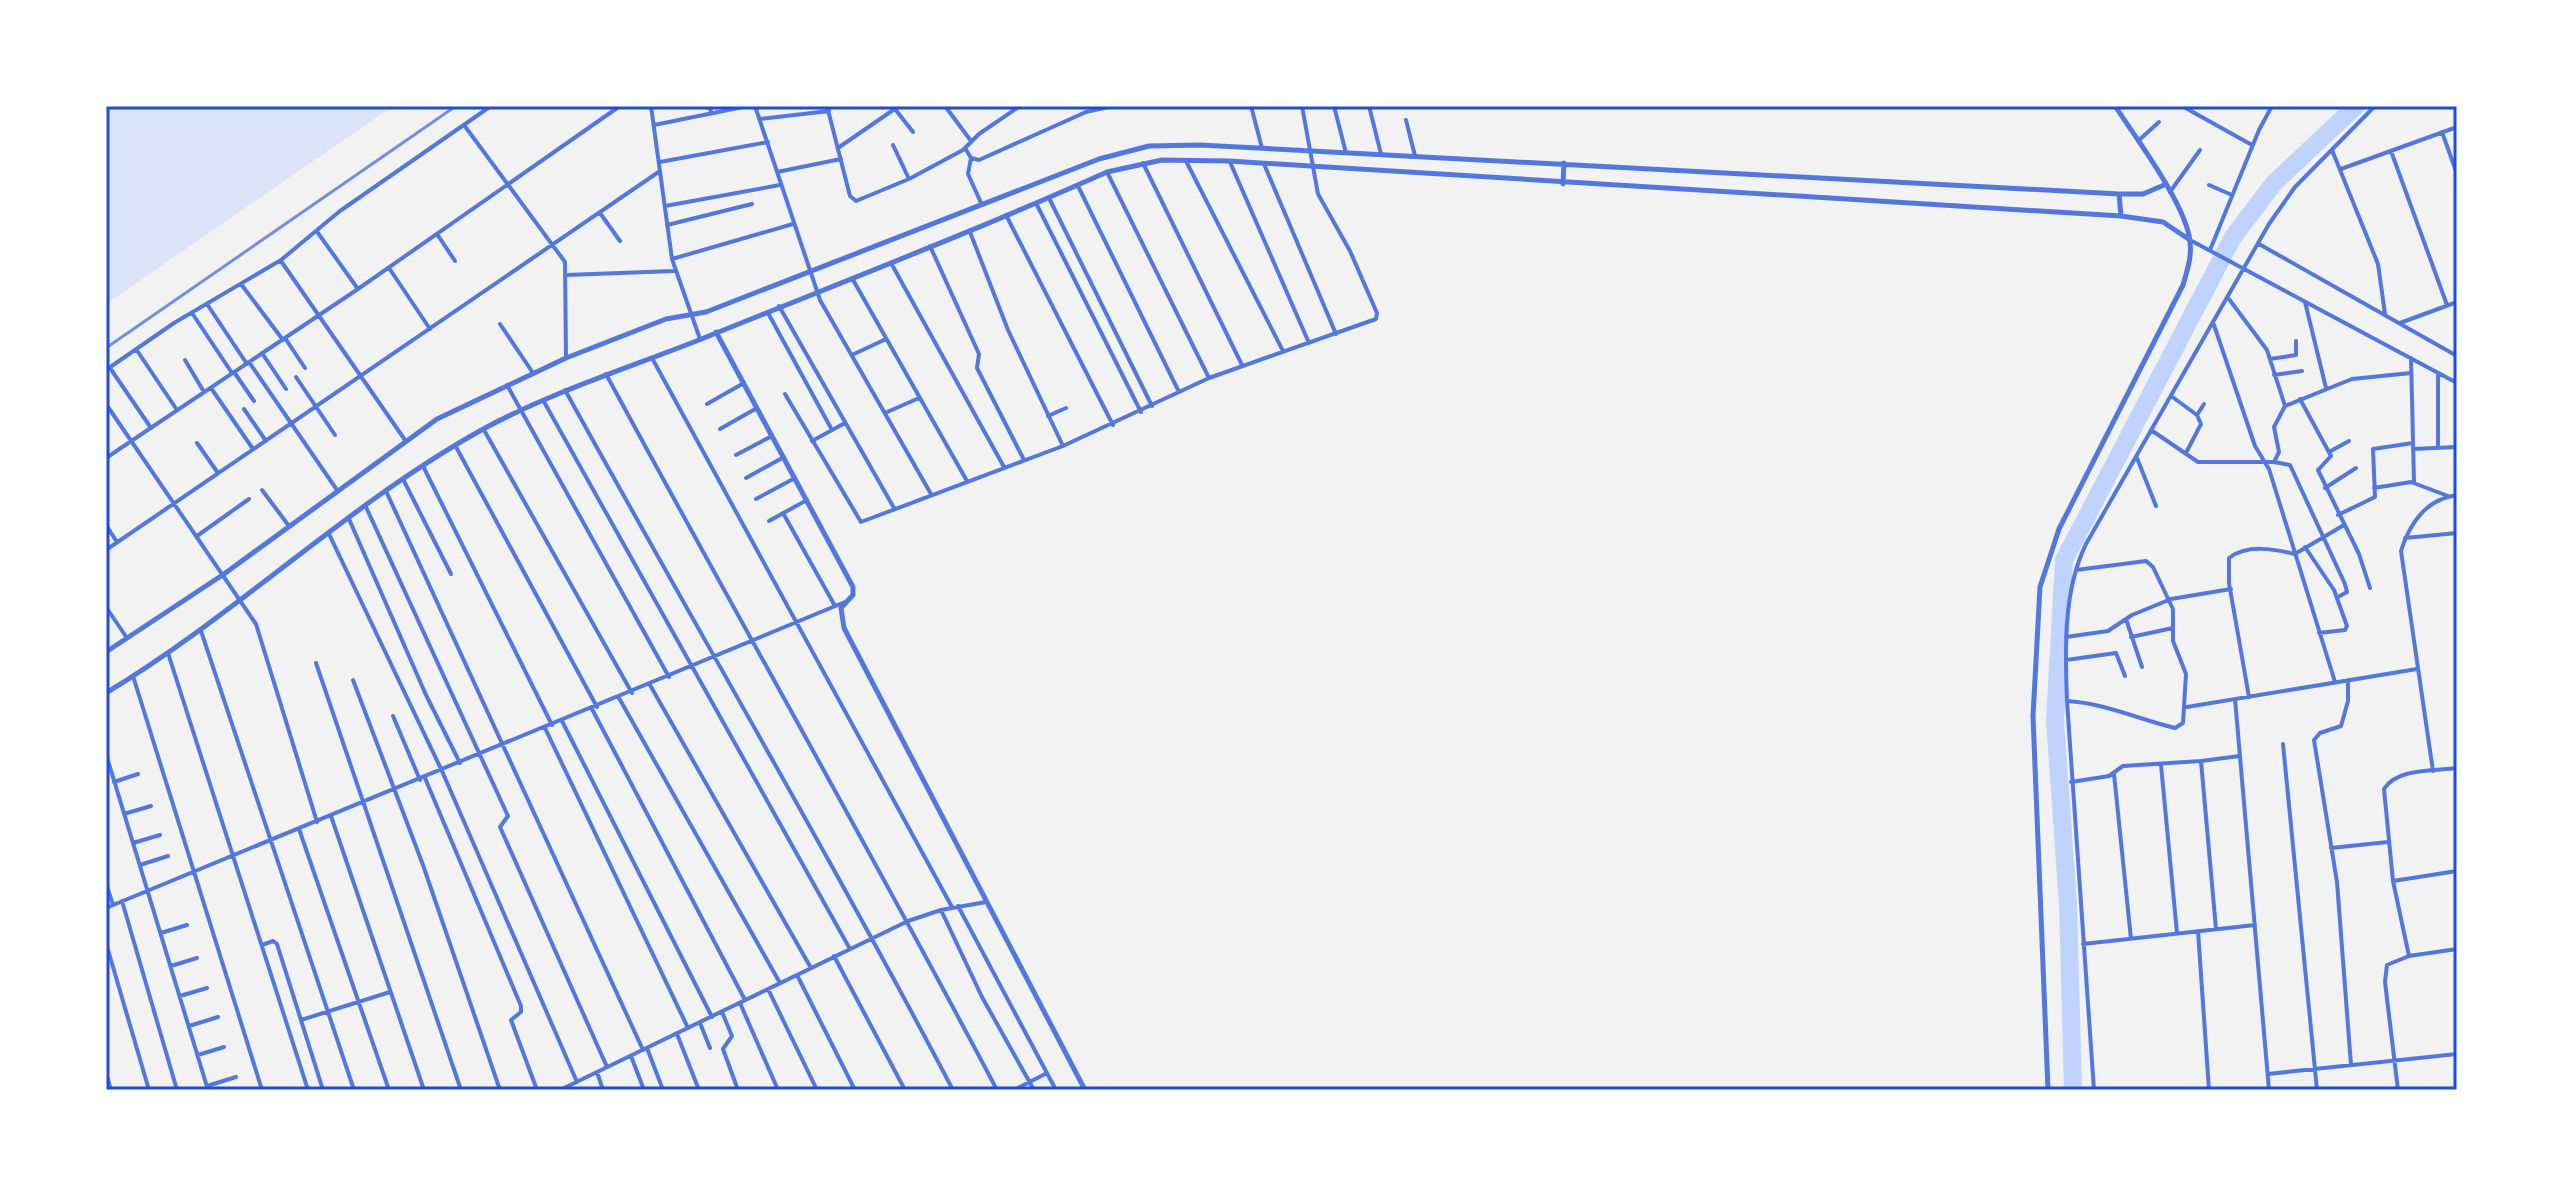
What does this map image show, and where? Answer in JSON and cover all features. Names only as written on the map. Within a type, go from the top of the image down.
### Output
[{"type":"street","points":[[151,428],[108,369],[192,313],[281,260],[318,233],[340,211],[491,106]]},
{"type":"street","points":[[106,458],[389,268],[620,106]]},
{"type":"street","points":[[651,106],[674,271],[700,339]]},
{"type":"street","points":[[708,106],[712,113]]},
{"type":"street","points":[[654,125],[748,106]]},
{"type":"street","points":[[755,106],[816,291],[931,494]]},
{"type":"street","points":[[945,106],[971,141]]},
{"type":"street","points":[[760,119],[828,109],[854,201],[909,179],[965,148],[1020,106]]},
{"type":"street","points":[[971,158],[981,159],[1094,108],[1113,106]]},
{"type":"street","points":[[1251,106],[1262,148]]},
{"type":"street","points":[[785,394],[861,522],[1063,446],[1242,365],[1374,320],[1378,315],[1350,251],[1322,204],[1302,106]]},
{"type":"street","points":[[1334,106],[1346,153]]},
{"type":"street","points":[[1369,106],[1382,155]]},
{"type":"street","points":[[2048,1090],[2033,716],[2040,587],[2059,529],[2183,285],[2190,240],[2164,185],[2115,106]]},
{"type":"street","points":[[2182,106],[2252,145]]},
{"type":"street","points":[[2210,250],[2252,145],[2272,106]]},
{"type":"street","points":[[2094,1090],[2067,701],[2066,637],[2076,570],[2086,544],[2151,430],[2295,187],[2375,106]]},
{"type":"street","points":[[838,148],[897,107],[913,132]]},
{"type":"street","points":[[1406,120],[1415,156]]},
{"type":"street","points":[[2138,141],[2159,122]]},
{"type":"street","points":[[464,125],[565,262],[566,358]]},
{"type":"street","points":[[2341,169],[2457,127]]},
{"type":"street","points":[[2442,132],[2457,174]]},
{"type":"street","points":[[659,162],[768,142]]},
{"type":"street","points":[[106,652],[224,574],[405,440],[437,419],[506,384],[566,358],[809,274],[1124,151],[1174,144],[2119,194],[2143,194],[2164,185]]},
{"type":"street","points":[[893,145],[909,179]]},
{"type":"street","points":[[965,148],[971,158],[968,174],[982,205]]},
{"type":"street","points":[[2332,149],[2378,264],[2385,314]]},
{"type":"street","points":[[2169,194],[2200,150]]},
{"type":"street","points":[[2391,151],[2447,305]]},
{"type":"street","points":[[777,172],[841,158]]},
{"type":"street","points":[[1186,160],[1283,351]]},
{"type":"street","points":[[1229,161],[1309,343]]},
{"type":"street","points":[[106,693],[201,631],[423,465],[521,410],[1107,172],[1143,162],[1229,161],[1563,184],[2121,216],[2163,222],[2190,240],[2457,383]]},
{"type":"street","points":[[1143,162],[1242,365]]},
{"type":"street","points":[[1563,184],[1564,163]]},
{"type":"street","points":[[1264,164],[1336,334]]},
{"type":"street","points":[[106,550],[660,171]]},
{"type":"street","points":[[1107,172],[1209,378]]},
{"type":"street","points":[[665,206],[780,185]]},
{"type":"street","points":[[1078,185],[1179,392]]},
{"type":"street","points":[[2209,185],[2232,195]]},
{"type":"street","points":[[2119,194],[2121,216]]},
{"type":"street","points":[[1049,198],[1152,406]]},
{"type":"street","points":[[1036,203],[1141,412]]},
{"type":"street","points":[[667,225],[752,204]]},
{"type":"street","points":[[600,213],[620,241]]},
{"type":"street","points":[[1006,215],[1113,425]]},
{"type":"street","points":[[672,259],[793,224]]},
{"type":"street","points":[[969,230],[1008,330],[1063,446]]},
{"type":"street","points":[[318,233],[358,289]]},
{"type":"street","points":[[437,234],[455,261]]},
{"type":"street","points":[[2259,244],[2457,356]]},
{"type":"street","points":[[930,246],[979,354],[977,368],[1024,460]]},
{"type":"street","points":[[281,260],[405,440]]},
{"type":"street","points":[[891,261],[1004,467]]},
{"type":"street","points":[[389,268],[430,329]]},
{"type":"street","points":[[566,275],[674,271]]},
{"type":"street","points":[[851,277],[967,481]]},
{"type":"street","points":[[241,284],[305,368]]},
{"type":"street","points":[[2229,299],[2262,341],[2285,406]]},
{"type":"street","points":[[2305,302],[2326,388]]},
{"type":"street","points":[[2400,323],[2457,302]]},
{"type":"street","points":[[207,304],[337,490]]},
{"type":"street","points":[[779,306],[894,508]]},
{"type":"street","points":[[767,311],[832,430]]},
{"type":"street","points":[[192,313],[254,401]]},
{"type":"street","points":[[500,324],[533,373]]},
{"type":"street","points":[[2214,325],[2255,446],[2265,461],[2335,682]]},
{"type":"street","points":[[106,908],[632,693],[845,602],[853,595],[853,587],[716,332]]},
{"type":"street","points":[[852,355],[886,339]]},
{"type":"street","points":[[2270,359],[2296,355],[2296,341]]},
{"type":"street","points":[[136,349],[177,410]]},
{"type":"street","points":[[262,353],[286,389]]},
{"type":"street","points":[[651,357],[1056,1090]]},
{"type":"street","points":[[2411,358],[2414,482]]},
{"type":"street","points":[[185,360],[204,392]]},
{"type":"street","points":[[2274,375],[2302,371]]},
{"type":"street","points":[[2274,462],[2279,452],[2274,427],[2285,406],[2352,379],[2411,373]]},
{"type":"street","points":[[2438,373],[2438,448]]},
{"type":"street","points":[[606,374],[750,642],[908,921],[997,1090]]},
{"type":"street","points":[[296,377],[335,435]]},
{"type":"street","points":[[707,404],[744,383]]},
{"type":"street","points":[[506,384],[669,677]]},
{"type":"street","points":[[211,388],[253,449]]},
{"type":"street","points":[[565,390],[713,658],[873,937],[953,1090]]},
{"type":"street","points":[[2171,396],[2197,415],[2201,429],[2186,453]]},
{"type":"street","points":[[885,413],[919,398]]},
{"type":"street","points":[[2300,399],[2329,452],[2331,459],[2318,469],[2359,554],[2370,588]]},
{"type":"street","points":[[543,400],[850,949]]},
{"type":"street","points":[[106,404],[242,601],[261,637],[317,822]]},
{"type":"street","points":[[2197,415],[2204,404]]},
{"type":"street","points":[[720,429],[757,408]]},
{"type":"street","points":[[1048,416],[1066,408]]},
{"type":"street","points":[[244,409],[266,441]]},
{"type":"street","points":[[812,441],[845,423]]},
{"type":"street","points":[[484,429],[632,693]]},
{"type":"street","points":[[2151,430],[2202,462],[2265,461],[2292,468],[2347,589],[2338,597]]},
{"type":"street","points":[[736,455],[772,436]]},
{"type":"street","points":[[2329,452],[2349,441]]},
{"type":"street","points":[[197,443],[218,473]]},
{"type":"street","points":[[455,445],[594,708],[743,1002],[778,1090]]},
{"type":"street","points":[[2338,515],[2374,498],[2373,449],[2457,447]]},
{"type":"street","points":[[746,478],[784,457]]},
{"type":"street","points":[[2137,458],[2156,506]]},
{"type":"street","points":[[423,465],[552,725]]},
{"type":"street","points":[[2325,488],[2356,468]]},
{"type":"street","points":[[756,499],[795,478]]},
{"type":"street","points":[[403,479],[451,574]]},
{"type":"street","points":[[2374,488],[2414,482],[2448,496]]},
{"type":"street","points":[[262,490],[289,526]]},
{"type":"street","points":[[386,491],[663,1090]]},
{"type":"street","points":[[2433,771],[2401,560],[2405,538],[2425,508],[2448,496],[2457,495]]},
{"type":"street","points":[[197,536],[249,499]]},
{"type":"street","points":[[769,521],[807,500]]},
{"type":"street","points":[[366,507],[508,816],[500,827],[607,1067]]},
{"type":"street","points":[[783,513],[835,606]]},
{"type":"street","points":[[349,519],[426,695],[460,763]]},
{"type":"street","points":[[106,525],[117,542]]},
{"type":"street","points":[[2249,697],[2228,565],[2234,554],[2269,548],[2295,554],[2344,525]]},
{"type":"street","points":[[2405,538],[2457,533]]},
{"type":"street","points":[[329,534],[442,771],[577,1082]]},
{"type":"street","points":[[2305,547],[2338,597],[2347,629],[2319,633]]},
{"type":"street","points":[[2067,701],[2095,703],[2128,717],[2175,728],[2183,723],[2186,707],[2186,674],[2174,647],[2171,599],[2150,563],[2076,570]]},
{"type":"street","points":[[2066,637],[2101,633],[2171,599],[2231,589]]},
{"type":"street","points":[[845,602],[840,615],[844,628],[1085,1090]]},
{"type":"street","points":[[106,607],[127,638]]},
{"type":"street","points":[[2126,619],[2142,667]]},
{"type":"street","points":[[2131,637],[2173,628]]},
{"type":"street","points":[[201,631],[354,1090]]},
{"type":"street","points":[[168,653],[236,855],[308,1090]]},
{"type":"street","points":[[2066,660],[2116,653],[2125,676]]},
{"type":"street","points":[[316,663],[461,1090]]},
{"type":"street","points":[[2186,707],[2417,669]]},
{"type":"street","points":[[133,676],[262,1090]]},
{"type":"street","points":[[353,680],[395,790],[500,1090]]},
{"type":"street","points":[[2348,680],[2348,701],[2341,726],[2320,733],[2314,740],[2331,848],[2351,1065]]},
{"type":"street","points":[[650,685],[811,968]]},
{"type":"street","points":[[619,698],[780,983]]},
{"type":"street","points":[[2235,699],[2269,1090]]},
{"type":"street","points":[[393,716],[521,1006],[521,1012],[511,1020],[537,1090]]},
{"type":"street","points":[[562,721],[712,1017]]},
{"type":"street","points":[[545,728],[688,1028]]},
{"type":"street","points":[[2283,744],[2317,1090]]},
{"type":"street","points":[[106,754],[208,1088],[236,1077]]},
{"type":"street","points":[[2071,782],[2114,773],[2120,767],[2240,756]]},
{"type":"street","points":[[2201,761],[2216,929]]},
{"type":"street","points":[[2161,764],[2177,933]]},
{"type":"street","points":[[2409,956],[2393,881],[2384,789],[2390,779],[2457,768]]},
{"type":"street","points":[[2114,773],[2131,939]]},
{"type":"street","points":[[114,782],[138,774]]},
{"type":"street","points":[[124,814],[151,806]]},
{"type":"street","points":[[331,816],[424,1090]]},
{"type":"street","points":[[299,829],[389,1090]]},
{"type":"street","points":[[133,843],[160,835]]},
{"type":"street","points":[[2331,848],[2388,842]]},
{"type":"street","points":[[140,865],[168,856]]},
{"type":"street","points":[[2393,881],[2457,871]]},
{"type":"street","points":[[106,883],[113,905]]},
{"type":"street","points":[[122,901],[177,1090]]},
{"type":"street","points":[[560,1090],[908,921],[955,906],[986,902]]},
{"type":"street","points":[[941,910],[982,997],[1034,1090]]},
{"type":"street","points":[[161,933],[187,925]]},
{"type":"street","points":[[2083,944],[2255,925]]},
{"type":"street","points":[[2198,931],[2209,1090]]},
{"type":"street","points":[[262,945],[273,941],[277,944],[323,1090]]},
{"type":"street","points":[[106,943],[149,1090]]},
{"type":"street","points":[[2398,1090],[2385,971],[2394,960],[2457,949]]},
{"type":"street","points":[[834,956],[905,1090]]},
{"type":"street","points":[[171,966],[197,958]]},
{"type":"street","points":[[797,975],[855,1090]]},
{"type":"street","points":[[180,996],[207,988]]},
{"type":"street","points":[[768,989],[817,1090]]},
{"type":"street","points":[[301,1020],[391,992]]},
{"type":"street","points":[[722,1012],[732,1036],[723,1049],[738,1090]]},
{"type":"street","points":[[189,1026],[218,1017]]},
{"type":"street","points":[[700,1023],[710,1048]]},
{"type":"street","points":[[677,1034],[699,1090]]},
{"type":"street","points":[[198,1055],[224,1047]]},
{"type":"street","points":[[2268,1074],[2457,1054]]},
{"type":"street","points":[[631,1056],[644,1090]]},
{"type":"street","points":[[597,1072],[603,1090]]},
{"type":"street","points":[[106,1073],[111,1090]]},
{"type":"street","points":[[1014,1090],[1047,1073]]},
{"type":"shaded area","points":[[106,106],[393,106],[106,304]]},
{"type":"waterway","points":[[2073,1090],[2068,904],[2055,721],[2064,560],[2233,237],[2274,183],[2356,106]]},
{"type":"railway","points":[[106,348],[456,106]]}]
